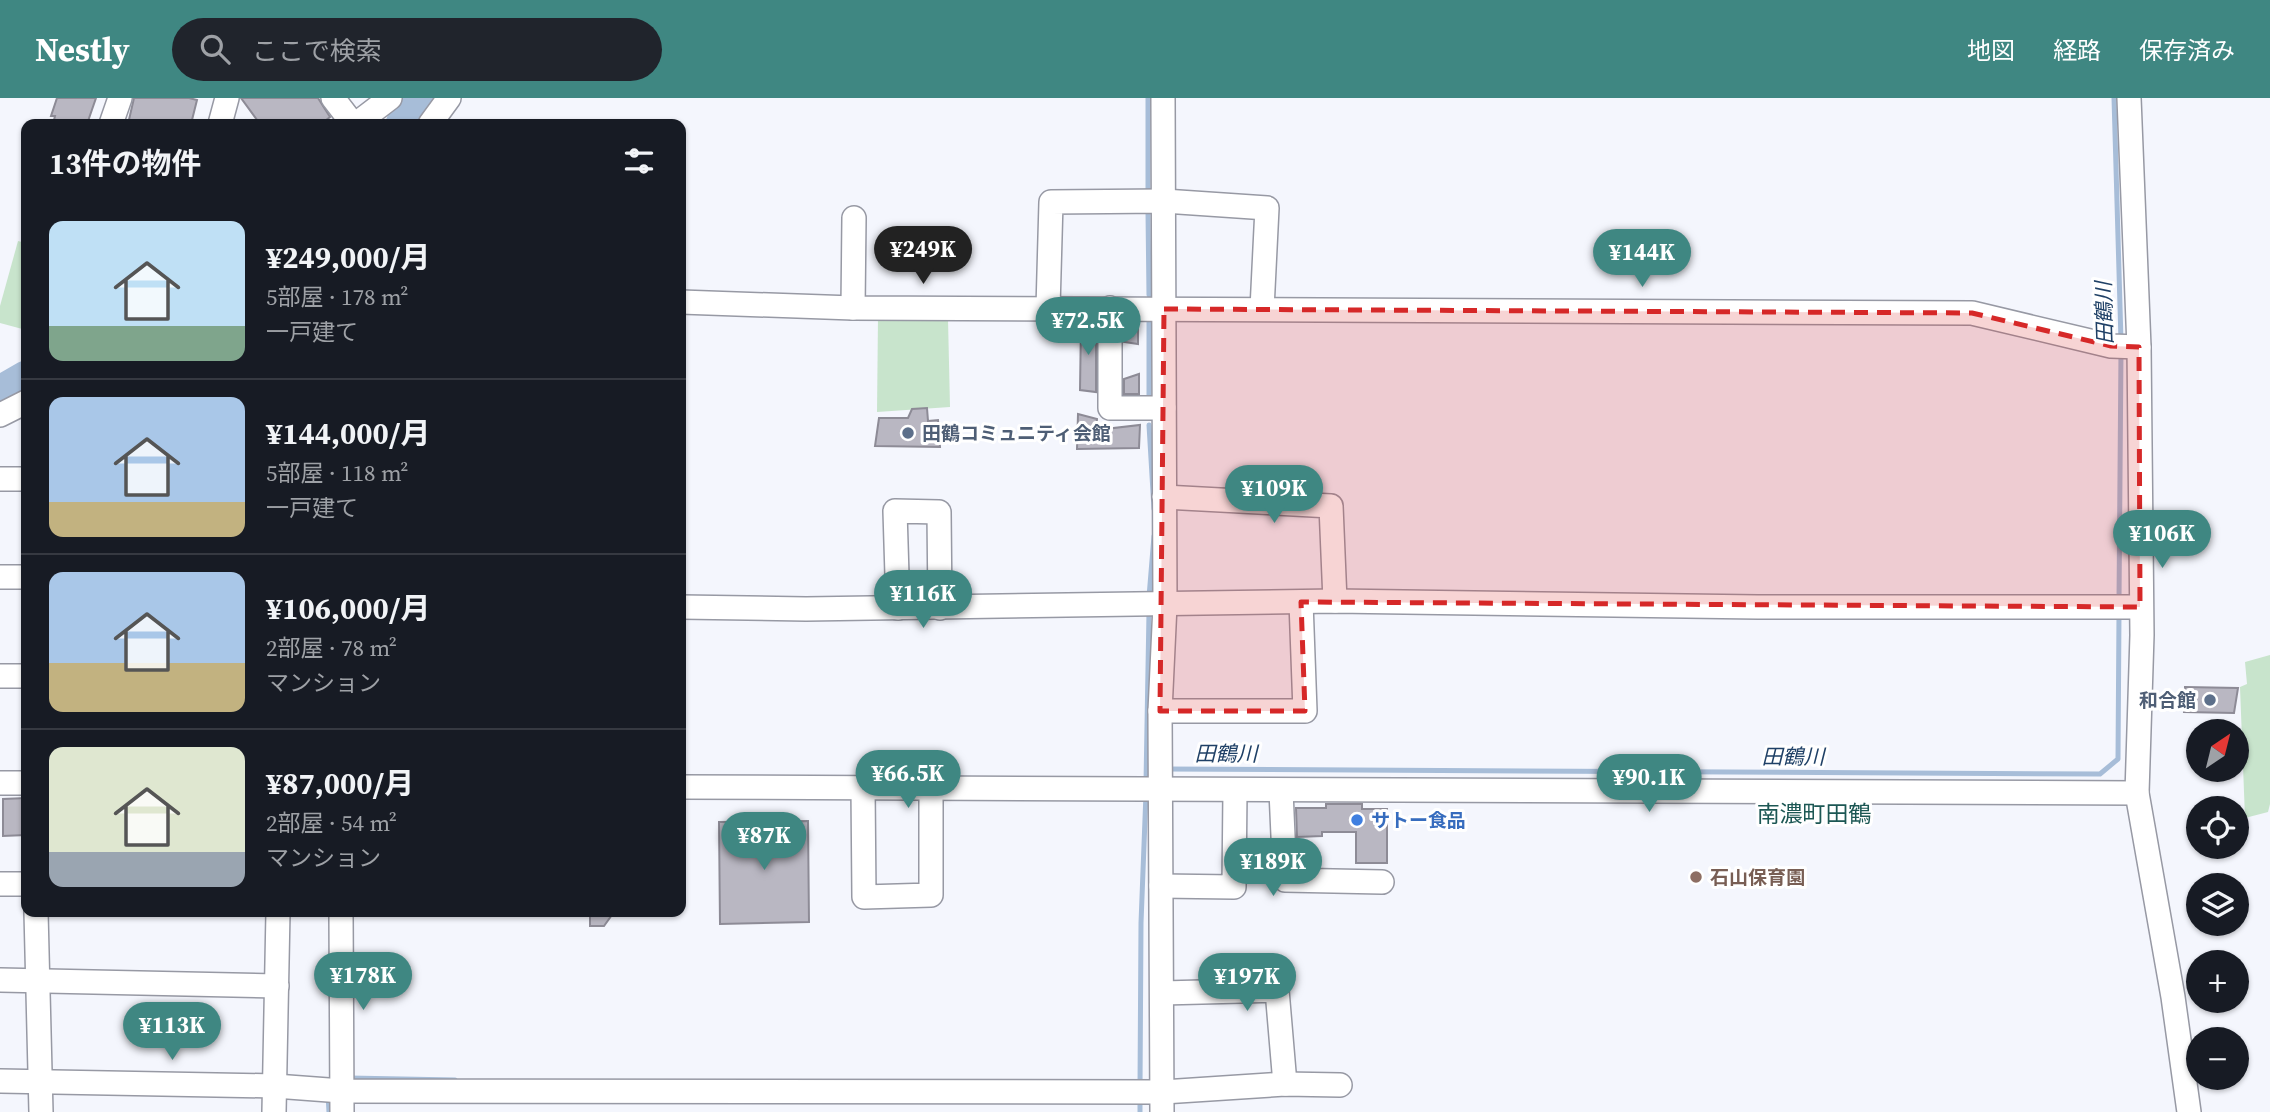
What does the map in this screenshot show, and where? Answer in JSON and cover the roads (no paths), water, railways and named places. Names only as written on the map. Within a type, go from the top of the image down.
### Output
[{"type":"street","points":[[113,119],[120,98]]},
{"type":"street","points":[[221,119],[227,98]]},
{"type":"street","points":[[333,98],[350,119]]},
{"type":"street","points":[[361,119],[390,98]]},
{"type":"street","points":[[434,119],[449,98]]},
{"type":"street","points":[[1153,1097],[1162,993],[1161,886],[1153,788],[1161,753],[1164,605],[1163,98]]},
{"type":"street","points":[[2129,98],[2137,346],[2138,607],[2142,635],[2137,793],[2174,997],[2189,1112]]},
{"type":"street","points":[[1048,308],[1051,202],[1164,201],[1266,208],[1262,309]]},
{"type":"street","points":[[853,308],[854,218]]},
{"type":"street","points":[[686,302],[853,308],[1972,313],[2111,346],[2137,346]]},
{"type":"street","points":[[1110,308],[1110,408],[1164,408]]},
{"type":"street","points":[[0,415],[21,404]]},
{"type":"street","points":[[0,479],[21,479]]},
{"type":"street","points":[[1164,497],[1331,506],[1335,601]]},
{"type":"street","points":[[898,608],[895,511],[939,512],[940,608]]},
{"type":"street","points":[[0,577],[21,577]]},
{"type":"street","points":[[686,607],[940,608],[1335,601],[1759,607],[2138,607]]},
{"type":"street","points":[[1160,711],[1305,711],[1301,602]]},
{"type":"street","points":[[0,676],[21,676]]},
{"type":"street","points":[[0,783],[21,783]]},
{"type":"street","points":[[686,787],[2137,793]]},
{"type":"street","points":[[863,788],[864,897],[931,895],[930,788]]},
{"type":"street","points":[[1161,886],[1234,887],[1235,790]]},
{"type":"street","points":[[1282,791],[1285,880],[1382,882]]},
{"type":"street","points":[[0,884],[21,884]]},
{"type":"street","points":[[36,917],[41,1112]]},
{"type":"street","points":[[274,1112],[278,917]]},
{"type":"street","points":[[341,917],[342,1101]]},
{"type":"street","points":[[0,980],[277,986]]},
{"type":"street","points":[[1162,993],[1277,990],[1285,1084]]},
{"type":"street","points":[[0,1081],[275,1086],[342,1101],[1153,1097],[1285,1084],[1340,1085]]},
{"type":"waterway","points":[[406,119],[425,98]]},
{"type":"waterway","points":[[1148,98],[1148,196]]},
{"type":"waterway","name":"田鶴川","points":[[2114,98],[2121,341]]},
{"type":"waterway","points":[[1148,212],[1149,295]]},
{"type":"waterway","points":[[1149,320],[1149,401]]},
{"type":"waterway","name":"田鶴川","points":[[2119,600],[2121,350]]},
{"type":"waterway","points":[[0,392],[21,380]]},
{"type":"waterway","points":[[1149,425],[1154,509]]},
{"type":"waterway","points":[[1149,597],[1154,536]]},
{"type":"waterway","points":[[1146,783],[1149,612]]},
{"type":"waterway","name":"田鶴川","points":[[1166,769],[2100,774],[2118,759],[2119,613]]},
{"type":"waterway","name":"田鶴川","points":[[1140,1088],[1141,923],[1146,793]]},
{"type":"waterway","points":[[349,1078],[455,1080]]},
{"type":"waterway","points":[[328,1094],[329,1112]]},
{"type":"waterway","name":"田鶴川","points":[[1140,1098],[1140,1112]]},
{"type":"place","name":"田鶴コミュニティ会館","points":[[908,433]]},
{"type":"place","name":"和合館","points":[[2210,700]]},
{"type":"place","name":"サトー食品","points":[[1357,820]]},
{"type":"place","name":"石山保育園","points":[[1696,877]]},
{"type":"district","name":"南濃町田鶴","points":[[1814,814]]}]
